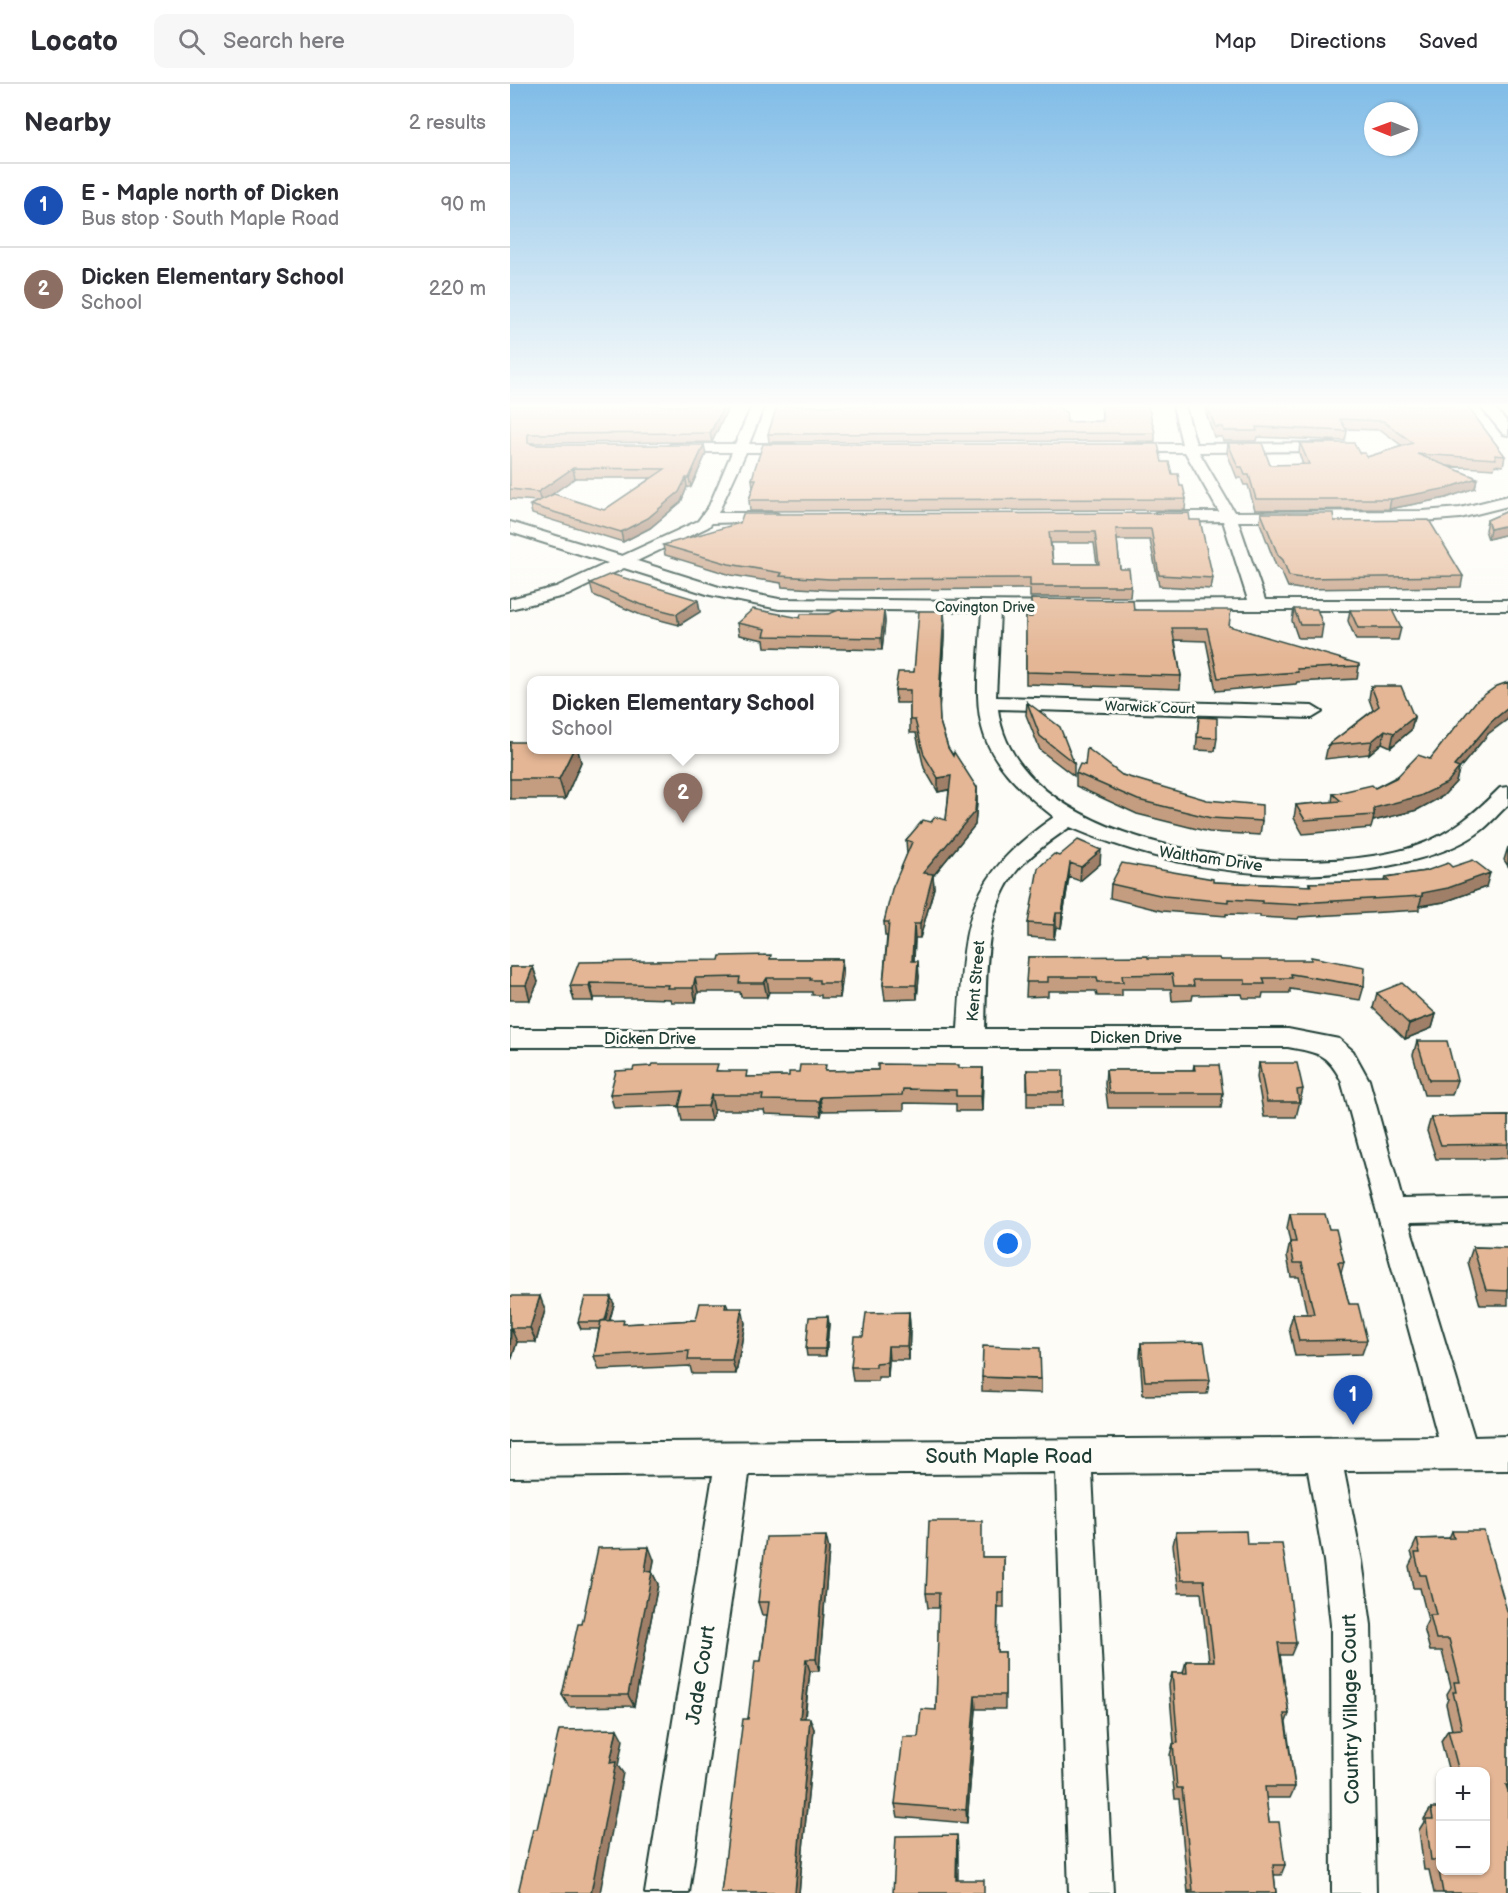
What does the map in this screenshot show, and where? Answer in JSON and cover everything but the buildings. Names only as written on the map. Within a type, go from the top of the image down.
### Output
[{"type":"street","points":[[710,518],[722,490]]},
{"type":"street","points":[[1214,490],[1229,517],[1258,605]]},
{"type":"street","points":[[1139,518],[1423,516],[1460,513],[1508,501]]},
{"type":"street","points":[[510,604],[562,591],[626,562],[710,518],[795,518]]},
{"type":"street","name":"Covington Drive","points":[[510,527],[716,591],[779,604],[991,607],[1508,605]]},
{"type":"street","name":"Waltham Drive","points":[[991,607],[987,703],[1000,751],[1023,780],[1068,818],[1150,849],[1214,861],[1286,868],[1319,868],[1362,865],[1408,856],[1454,837],[1504,806]]},
{"type":"street","name":"Warwick Court","points":[[987,703],[1312,712]]},
{"type":"street","name":"Kent Street","points":[[970,1037],[976,942],[989,896],[1009,865],[1034,842],[1068,818]]},
{"type":"street","name":"Dicken Drive","points":[[510,1038],[1288,1038],[1330,1046],[1343,1058],[1355,1080],[1390,1211],[1461,1454]]},
{"type":"street","points":[[1390,1211],[1508,1209]]},
{"type":"street","name":"South Maple Road","points":[[510,1460],[1508,1453]]},
{"type":"street","name":"Country Village Court","points":[[1322,1454],[1339,1534],[1350,1622],[1354,1711],[1352,1858],[1354,1893]]},
{"type":"street","points":[[1073,1456],[1091,1893]]},
{"type":"street","name":"Jade Court","points":[[667,1893],[734,1458]]},
{"type":"place","name":"Dicken Elementary School","points":[[683,823]]},
{"type":"place","name":"E - Maple north of Dicken","points":[[1353,1425]]}]
